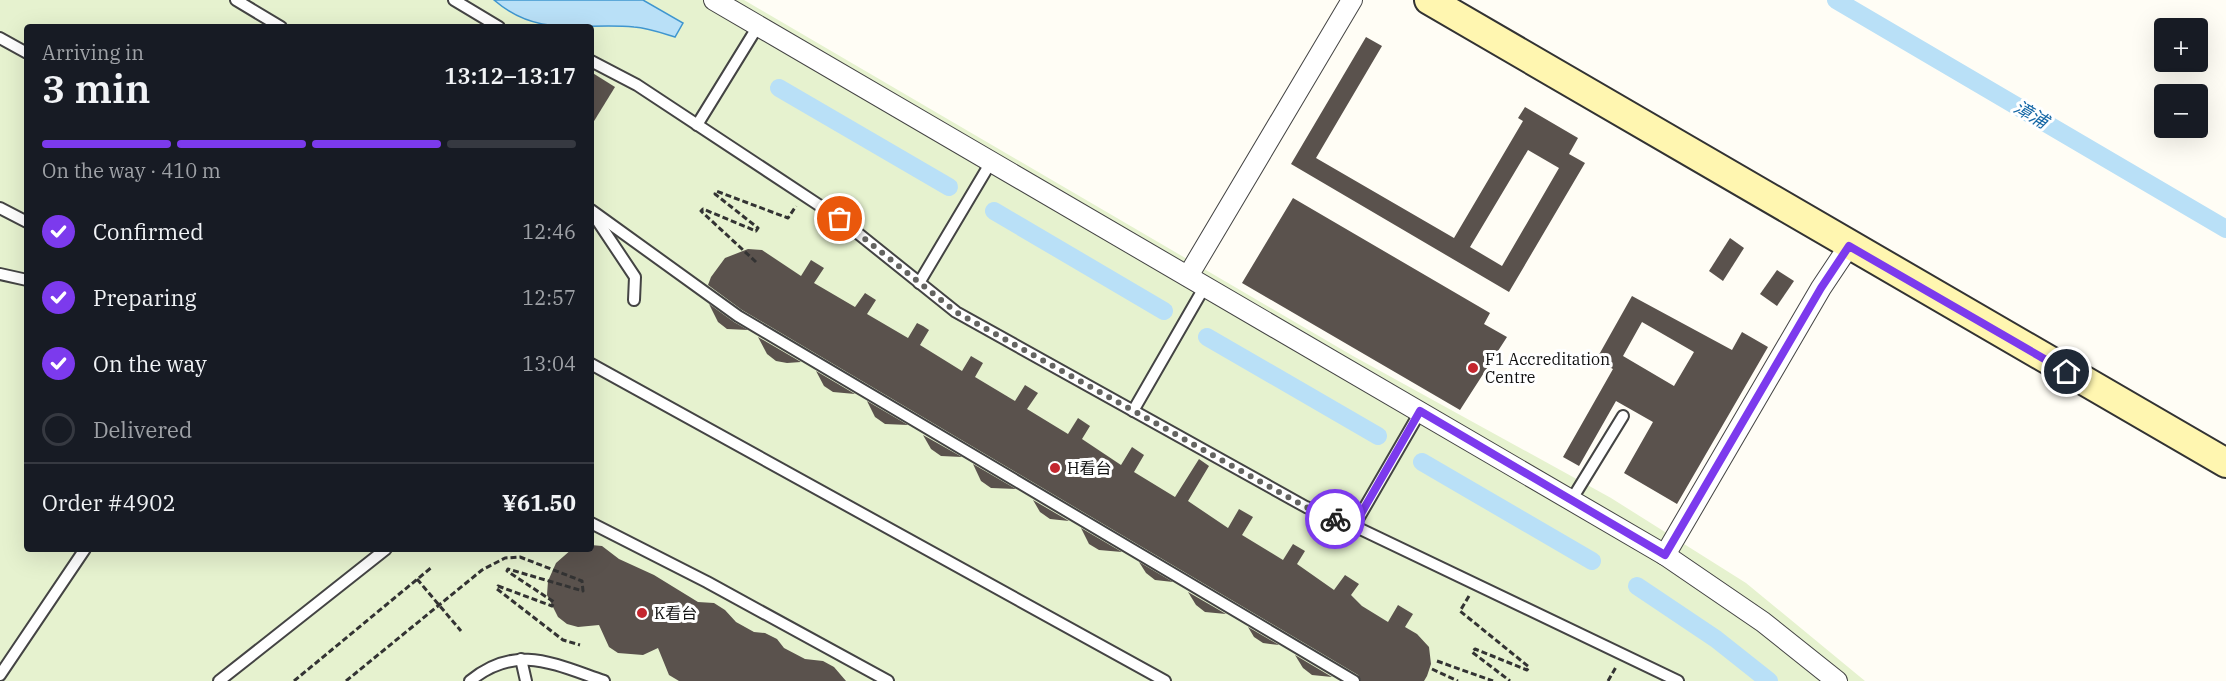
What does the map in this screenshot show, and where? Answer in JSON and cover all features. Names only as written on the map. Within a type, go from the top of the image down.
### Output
[{"type":"street","points":[[714,0],[1665,555],[1763,622],[1837,681]]},
{"type":"street","points":[[1197,281],[1352,0]]},
{"type":"street","points":[[1429,0],[2226,463]]},
{"type":"street","points":[[1665,555],[1821,288],[1849,246]]},
{"type":"lane","points":[[236,0],[276,24]]},
{"type":"lane","points":[[454,0],[494,24]]},
{"type":"lane","points":[[698,125],[758,26]]},
{"type":"lane","points":[[0,38],[24,51]]},
{"type":"lane","points":[[594,62],[637,85],[840,219],[956,312],[1306,507],[1354,526],[1678,681]]},
{"type":"lane","points":[[919,283],[991,162]]},
{"type":"lane","points":[[0,208],[24,220]]},
{"type":"lane","points":[[594,212],[630,235],[738,316],[1354,681]]},
{"type":"lane","points":[[594,215],[635,277],[634,300]]},
{"type":"lane","points":[[0,274],[24,279]]},
{"type":"lane","points":[[1134,411],[1197,281]]},
{"type":"lane","points":[[594,366],[1165,681]]},
{"type":"lane","points":[[1354,526],[1420,411]]},
{"type":"lane","points":[[1572,499],[1623,416]]},
{"type":"lane","points":[[594,525],[707,582],[888,681]]},
{"type":"lane","points":[[0,675],[83,552]]},
{"type":"lane","points":[[219,681],[382,552]]},
{"type":"lane","points":[[470,681],[485,669],[499,662],[521,659],[541,660],[604,681]]},
{"type":"lane","points":[[521,659],[526,681]]},
{"type":"path","points":[[756,262],[701,212],[703,209],[756,231],[758,228],[715,194],[716,191],[788,218],[804,195]]},
{"type":"path","points":[[346,681],[490,565],[505,558],[520,557],[582,581],[583,591],[508,568],[507,571],[554,603],[552,606],[498,586],[497,589],[563,640],[580,645]]},
{"type":"path","points":[[294,681],[432,567]]},
{"type":"path","points":[[417,579],[461,631]]},
{"type":"path","points":[[1476,584],[1460,611],[1529,667],[1527,670],[1475,649],[1472,652],[1510,681]]},
{"type":"path","points":[[1437,661],[1493,681]]},
{"type":"path","points":[[1432,669],[1458,681]]},
{"type":"green space","points":[[0,0],[744,0],[1353,356],[1611,498],[1746,583],[1865,681],[0,681]]},
{"type":"water","points":[[494,0],[643,0],[683,23],[675,37],[634,27],[544,24],[511,12]]},
{"type":"building","points":[[1366,37],[1382,46],[1316,158],[1454,238],[1523,121],[1518,118],[1525,107],[1578,138],[1569,154],[1585,163],[1509,292],[1291,164]],"holes":[[[1528,150],[1559,168],[1502,266],[1470,247]]]},
{"type":"building","points":[[594,74],[615,87],[594,121]]},
{"type":"building","points":[[1293,198],[1490,313],[1484,324],[1507,337],[1460,410],[1242,283]]},
{"type":"building","points":[[1730,238],[1744,248],[1723,281],[1709,271]]},
{"type":"building","name":"H看台","points":[[748,249],[762,250],[801,276],[811,260],[824,268],[814,283],[855,307],[865,293],[876,300],[867,314],[908,338],[917,323],[923,326],[929,330],[920,345],[962,371],[971,356],[983,363],[975,377],[1015,401],[1025,385],[1038,393],[1027,409],[1068,434],[1078,418],[1090,426],[1082,439],[1121,465],[1132,447],[1144,455],[1134,472],[1175,497],[1199,459],[1209,466],[1188,501],[1228,528],[1239,509],[1253,517],[1242,535],[1283,560],[1293,544],[1305,551],[1297,564],[1334,590],[1345,575],[1359,584],[1351,595],[1362,606],[1388,622],[1398,605],[1413,614],[1405,627],[1417,634],[1429,647],[1431,664],[1424,681],[1361,681],[1358,675],[742,310],[708,285],[725,258]]},
{"type":"building","points":[[1777,270],[1794,281],[1777,306],[1760,294]]},
{"type":"building","points":[[1632,296],[1732,350],[1742,332],[1768,347],[1677,504],[1624,473],[1653,422],[1616,401],[1579,466],[1563,457],[1613,369],[1596,360]],"holes":[[[1642,322],[1694,352],[1674,386],[1623,356]]]},
{"type":"building","points":[[709,304],[748,330],[727,329],[718,322]]},
{"type":"building","points":[[758,337],[801,362],[776,361],[767,354]]},
{"type":"building","points":[[816,371],[855,394],[833,392],[824,386]]},
{"type":"building","points":[[867,401],[908,425],[885,424],[875,417]]},
{"type":"building","points":[[923,435],[962,457],[941,456],[931,449]]},
{"type":"building","points":[[973,464],[1016,489],[991,488],[981,481]]},
{"type":"building","points":[[1033,500],[1069,521],[1050,519],[1040,512]]},
{"type":"building","points":[[1081,528],[1122,552],[1099,550],[1089,544]]},
{"type":"building","name":"K看台","points":[[594,545],[602,546],[619,559],[654,575],[698,602],[714,603],[725,610],[736,622],[754,632],[765,633],[777,639],[784,648],[805,659],[823,661],[834,667],[846,681],[679,681],[669,675],[658,648],[643,655],[618,653],[609,647],[599,625],[578,627],[567,624],[558,617],[547,595],[548,581],[556,563],[569,552],[594,552]]},
{"type":"building","points":[[1139,562],[1173,582],[1155,580],[1146,573]]},
{"type":"building","points":[[1188,592],[1226,614],[1205,612],[1196,605]]},
{"type":"building","points":[[1248,627],[1279,645],[1263,643],[1254,637]]},
{"type":"building","points":[[1295,655],[1332,677],[1312,675],[1303,668]]},
{"type":"waterway","name":"漳浦","points":[[1836,0],[2226,229]]},
{"type":"waterway","points":[[779,88],[949,187]]},
{"type":"waterway","points":[[994,211],[1164,311]]},
{"type":"waterway","points":[[1207,337],[1378,436]]},
{"type":"waterway","points":[[1422,462],[1592,561]]},
{"type":"waterway","points":[[1637,586],[1716,639],[1769,681]]},
{"type":"way so far","points":[[840,219],[956,312],[1306,507],[1335,519]]},
{"type":"place","name":"F1 Accreditation Centre","points":[[1473,368]]},
{"type":"place","name":"H看台","points":[[1055,468]]},
{"type":"place","name":"K看台","points":[[642,613]]},
{"type":"route","points":[[1335,519],[1354,526],[1420,411],[1665,555],[1821,288],[1849,246],[2067,372]]}]
